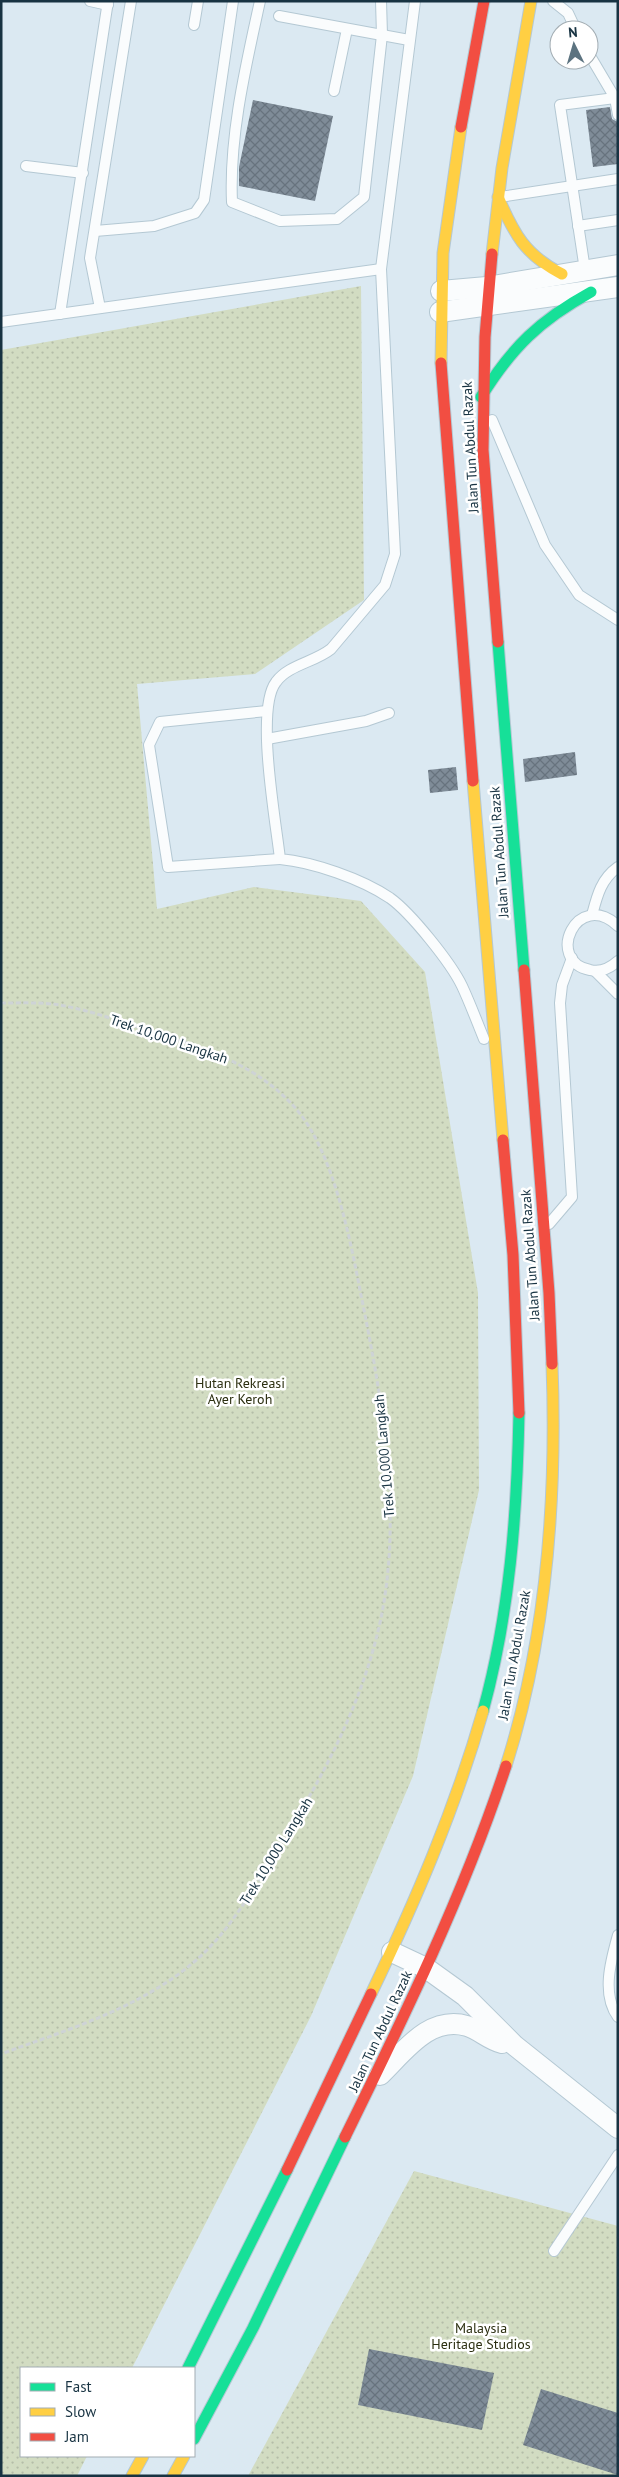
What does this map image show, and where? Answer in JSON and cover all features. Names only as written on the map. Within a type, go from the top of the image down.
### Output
[{"type":"highway","name":"Jalan Tun Abdul Razak","points":[[188,2367],[392,1952],[441,1838],[473,1748],[501,1637],[514,1548],[518,1492],[518,1350],[444,423],[440,312],[454,166],[484,1]]},
{"type":"highway","name":"Jalan Tun Abdul Razak","points":[[195,2437],[373,2081],[426,1968],[484,1830],[504,1775],[520,1714],[538,1616],[548,1543],[553,1482],[554,1416],[544,1230],[483,450],[481,397],[486,296],[498,197],[531,1]]},
{"type":"highway","points":[[498,197],[511,226],[530,255],[542,264],[562,274]]},
{"type":"highway","points":[[481,397],[508,357],[533,331],[558,310],[591,292]]},
{"type":"highway","points":[[132,2476],[142,2457]]},
{"type":"highway","points":[[173,2476],[183,2457]]},
{"type":"street","points":[[440,312],[486,296],[562,274],[618,265]]},
{"type":"street","points":[[441,291],[486,296],[591,292],[618,287]]},
{"type":"street","points":[[392,1952],[426,1968],[465,1996],[514,2045],[618,2128]]},
{"type":"street","points":[[373,2081],[423,2034],[432,2027],[443,2024],[467,2026],[482,2032],[495,2042],[514,2045]]},
{"type":"lane","points":[[60,314],[108,3],[90,1]]},
{"type":"lane","points":[[100,308],[90,258],[131,1]]},
{"type":"lane","points":[[194,25],[198,1]]},
{"type":"lane","points":[[95,231],[154,226],[195,213],[204,200],[233,1]]},
{"type":"lane","points":[[260,1],[246,65],[232,166],[232,202],[280,221],[337,219],[364,197],[382,35],[381,1]]},
{"type":"lane","points":[[280,859],[267,739],[269,693],[277,680],[286,672],[320,658],[331,649],[386,585],[395,554],[396,531],[381,269],[416,1]]},
{"type":"lane","points":[[552,1],[568,14],[571,20]]},
{"type":"lane","points":[[279,16],[410,40]]},
{"type":"lane","points":[[334,91],[347,29]]},
{"type":"lane","points":[[598,70],[615,98],[618,115]]},
{"type":"lane","points":[[585,270],[560,105],[615,98]]},
{"type":"lane","points":[[26,166],[83,173]]},
{"type":"lane","points":[[498,197],[618,178]]},
{"type":"lane","points":[[578,226],[618,220]]},
{"type":"lane","points":[[1,322],[381,269]]},
{"type":"lane","points":[[481,397],[545,545],[579,594],[618,620]]},
{"type":"lane","points":[[267,711],[160,722],[149,745],[168,867],[280,859],[297,860],[352,879],[390,899],[419,927],[462,986],[497,1070]]},
{"type":"lane","points":[[267,739],[366,721],[389,713]]},
{"type":"lane","points":[[592,915],[599,888],[609,874],[618,867]]},
{"type":"lane","points":[[618,926],[601,916],[592,915],[582,918],[570,932],[568,950],[578,965],[595,971],[618,994]]},
{"type":"lane","points":[[544,1230],[572,1197],[560,1003],[562,985],[572,958]]},
{"type":"lane","points":[[595,971],[604,970],[618,960]]},
{"type":"lane","points":[[618,1935],[609,1981],[610,1999],[618,2017]]},
{"type":"lane","points":[[554,2251],[618,2156]]},
{"type":"path","name":"Trek 10,000 Langkah","points":[[1,1003],[58,1005],[91,1012],[227,1057],[272,1086],[298,1111],[315,1138],[350,1236],[383,1418],[389,1489],[389,1547],[385,1597],[374,1650],[336,1748],[310,1798],[240,1908],[205,1952],[175,1977],[143,1998],[1,2054]]},
{"type":"green space","name":"Hutan Rekreasi Ayer Keroh","points":[[361,286],[364,600],[255,674],[137,684],[157,909],[254,887],[361,901],[425,972],[478,1293],[479,1490],[413,1776],[311,2016],[133,2367],[20,2367],[20,2457],[86,2457],[77,2476],[1,2476],[1,350]]},
{"type":"green space","name":"Malaysia Heritage Studios","points":[[414,2171],[618,2226],[618,2476],[248,2476]]},
{"type":"building","points":[[253,100],[333,116],[315,201],[239,186],[239,167]]},
{"type":"building","points":[[610,107],[612,119],[618,122],[618,164],[593,167],[586,110]]},
{"type":"building","points":[[575,752],[577,775],[525,782],[523,759]]},
{"type":"building","points":[[456,767],[458,790],[430,793],[428,770]]},
{"type":"building","points":[[369,2349],[494,2373],[482,2430],[358,2405]]},
{"type":"building","points":[[541,2389],[618,2413],[618,2475],[523,2445]]},
{"type":"traffic: fast","points":[[481,397],[504,363],[529,336],[557,313],[591,292]]},
{"type":"traffic: fast","points":[[498,642],[524,970]]},
{"type":"traffic: fast","points":[[483,1711],[500,1637],[506,1600],[514,1525],[519,1413]]},
{"type":"traffic: fast","points":[[195,2437],[253,2328],[345,2137]]},
{"type":"traffic: fast","points":[[188,2367],[287,2170]]},
{"type":"traffic: slow","points":[[492,254],[502,168],[531,1]]},
{"type":"traffic: slow","points":[[441,363],[443,253],[461,127]]},
{"type":"traffic: slow","points":[[498,197],[522,242],[539,259],[562,274]]},
{"type":"traffic: slow","points":[[473,781],[503,1140]]},
{"type":"traffic: slow","points":[[506,1766],[531,1668],[546,1567],[553,1465],[552,1364]]},
{"type":"traffic: slow","points":[[371,1994],[433,1855],[460,1784],[483,1711]]},
{"type":"traffic: slow","points":[[132,2476],[142,2457]]},
{"type":"traffic: slow","points":[[173,2476],[183,2457]]},
{"type":"traffic: jam","points":[[461,127],[484,1]]},
{"type":"traffic: jam","points":[[492,254],[485,337],[483,450],[498,642]]},
{"type":"traffic: jam","points":[[441,363],[473,781]]},
{"type":"traffic: jam","points":[[524,970],[549,1293],[552,1364]]},
{"type":"traffic: jam","points":[[503,1140],[513,1255],[519,1413]]},
{"type":"traffic: jam","points":[[345,2137],[411,2001],[452,1908],[506,1766]]},
{"type":"traffic: jam","points":[[287,2170],[371,1994]]}]
